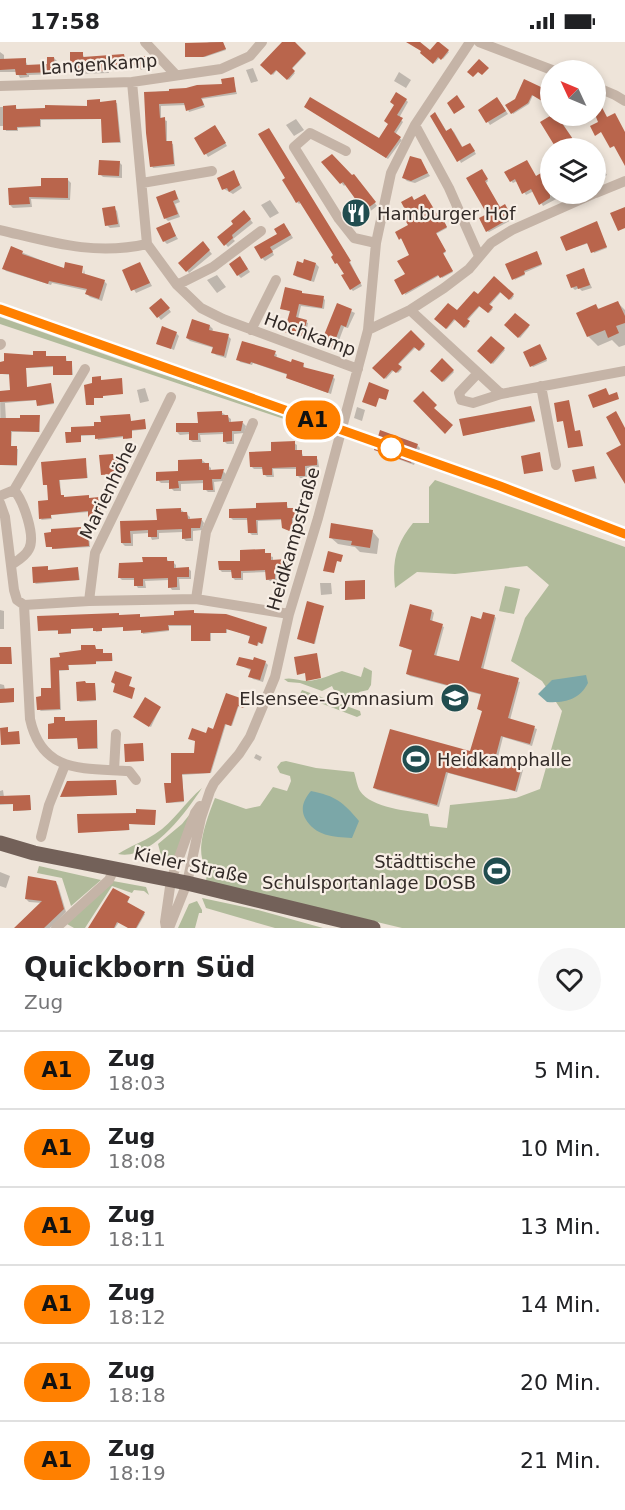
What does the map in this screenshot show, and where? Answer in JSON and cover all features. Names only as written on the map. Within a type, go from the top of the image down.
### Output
[{"type":"main road","name":"Kieler Straße","points":[[0,843],[24,851],[187,883],[373,928]]},
{"type":"street","points":[[145,42],[175,74]]},
{"type":"street","name":"Langenkamp","points":[[0,86],[132,82],[221,69],[250,56],[262,42]]},
{"type":"street","name":"Heidkampstraße","points":[[167,928],[171,880],[195,813],[214,783],[239,754],[250,737],[275,676],[289,614],[318,518],[368,330],[376,243],[392,173],[414,125],[470,42]]},
{"type":"street","points":[[479,42],[540,65]]},
{"type":"street","points":[[0,230],[81,248],[123,250],[147,244],[132,82]]},
{"type":"street","points":[[606,91],[625,101]]},
{"type":"street","points":[[414,125],[449,188],[479,256]]},
{"type":"street","points":[[346,151],[310,133],[294,147],[339,219],[354,238],[376,243]]},
{"type":"street","points":[[142,183],[212,171]]},
{"type":"street","points":[[606,188],[625,181]]},
{"type":"street","points":[[368,330],[410,310],[469,269],[491,243],[512,230],[570,204]]},
{"type":"street","points":[[177,285],[213,267],[261,231]]},
{"type":"street","name":"Hochkamp","points":[[147,244],[177,285],[201,308],[251,330],[357,369]]},
{"type":"street","name":"Hochkamp","points":[[251,330],[276,280]]},
{"type":"street","points":[[410,310],[501,394]]},
{"type":"street","points":[[0,496],[14,490],[85,369]]},
{"type":"street","points":[[478,373],[459,393],[461,400],[473,403],[501,394],[541,386],[624,375]]},
{"type":"street","points":[[541,386],[556,465]]},
{"type":"street","name":"Marienhöhe","points":[[89,601],[95,553],[171,397]]},
{"type":"street","points":[[196,599],[206,532],[253,423]]},
{"type":"street","points":[[11,565],[24,556],[30,547],[31,535],[22,503],[14,490]]},
{"type":"street","points":[[0,502],[5,517],[17,600],[24,605],[196,599],[289,614]]},
{"type":"street","points":[[24,605],[30,719],[33,736],[43,751],[52,759],[65,765],[129,771],[136,780]]},
{"type":"street","points":[[114,770],[116,734]]},
{"type":"street","points":[[41,837],[49,805],[65,765]]},
{"type":"street","name":"Heidkampstraße","points":[[167,928],[187,883],[201,818],[210,791]]},
{"type":"street","points":[[56,928],[110,879],[114,870]]},
{"type":"green space","points":[[0,317],[140,367],[332,431],[331,437],[324,436],[323,432],[0,324]]},
{"type":"green space","points":[[435,480],[625,547],[625,928],[402,928],[206,881],[201,851],[205,828],[215,798],[246,809],[260,806],[273,787],[287,791],[291,781],[290,776],[280,773],[277,767],[281,762],[354,772],[360,791],[365,797],[391,808],[428,814],[430,826],[447,828],[450,805],[516,798],[540,789],[562,711],[542,681],[511,661],[525,618],[549,585],[527,566],[455,574],[417,572],[395,588],[396,553],[413,523],[429,523],[429,487]]},
{"type":"green space","points":[[505,586],[520,589],[514,614],[499,611]]},
{"type":"green space","points":[[364,667],[372,671],[371,685],[368,690],[359,692],[355,700],[337,697],[332,686],[322,691],[284,679],[305,681],[342,671],[361,677]]},
{"type":"green space","points":[[302,690],[360,711],[361,715],[357,717],[302,696],[300,694]]},
{"type":"green space","points":[[202,788],[177,821],[155,843],[130,854],[118,854],[162,829]]},
{"type":"green space","points":[[190,814],[174,859],[162,859],[158,844],[182,824]]},
{"type":"green space","points":[[39,866],[101,880],[71,906],[62,878],[37,873]]},
{"type":"green space","points":[[113,881],[146,887],[149,895],[144,891],[134,890],[132,893],[112,886],[85,928],[74,928],[67,924]]},
{"type":"green space","points":[[202,898],[258,910],[323,928],[275,928],[206,908]]},
{"type":"green space","points":[[197,901],[202,913],[199,913],[195,928],[178,928],[189,904]]},
{"type":"water","points":[[586,675],[588,683],[576,697],[571,699],[547,702],[538,694],[552,680]]},
{"type":"water","points":[[311,791],[333,798],[353,814],[359,821],[352,838],[325,834],[309,824],[303,807]]},
{"type":"building","points":[[223,42],[226,49],[203,57],[185,57],[185,43]]},
{"type":"building","points":[[282,42],[295,42],[306,53],[292,68],[295,71],[287,80],[276,70],[271,75],[260,65]]},
{"type":"building","points":[[406,42],[420,42],[430,50],[439,42],[449,50],[441,60],[438,57],[433,64],[420,53],[421,51]]},
{"type":"building","points":[[70,52],[83,52],[83,57],[124,54],[125,59],[145,56],[147,67],[137,69],[136,65],[107,69],[107,71],[70,72]]},
{"type":"building","points":[[47,57],[54,57],[55,72],[16,75],[15,69],[0,70],[0,59],[26,58],[26,65],[47,64]]},
{"type":"building","points":[[479,59],[489,68],[482,75],[478,72],[473,77],[467,72]]},
{"type":"building","points":[[234,77],[236,92],[201,98],[204,105],[186,111],[184,103],[159,104],[160,118],[165,117],[166,141],[172,141],[174,164],[150,167],[144,92],[222,84],[221,79]]},
{"type":"building","points":[[524,79],[540,87],[540,100],[532,95],[528,103],[511,114],[505,105],[515,99]]},
{"type":"building","points":[[396,92],[407,99],[397,115],[403,118],[394,132],[401,137],[386,158],[304,107],[310,97],[379,138],[388,124],[384,121],[394,105],[390,102]]},
{"type":"building","points":[[457,95],[465,107],[454,114],[447,103]]},
{"type":"building","points":[[497,97],[506,111],[486,123],[478,110]]},
{"type":"building","points":[[100,99],[100,102],[116,100],[120,142],[102,143],[101,119],[40,119],[40,126],[3,130],[3,106],[16,105],[16,109],[45,108],[45,105],[87,106],[87,100]]},
{"type":"building","points":[[435,112],[446,131],[451,128],[462,147],[470,143],[475,151],[457,162],[430,116]]},
{"type":"building","points":[[615,113],[625,132],[625,166],[614,146],[610,148],[601,132],[595,136],[590,126],[606,126],[606,115],[607,117]]},
{"type":"building","points":[[215,125],[226,143],[204,155],[194,138]]},
{"type":"building","points":[[542,126],[564,126],[572,138],[550,138]]},
{"type":"building","points":[[269,128],[351,261],[349,262],[361,283],[350,290],[341,275],[344,274],[331,257],[333,255],[299,201],[296,203],[282,180],[285,178],[258,134]]},
{"type":"building","points":[[332,154],[352,175],[354,174],[376,202],[364,211],[343,182],[340,184],[321,162]]},
{"type":"building","points":[[410,156],[421,159],[428,173],[411,181],[402,178]]},
{"type":"building","points":[[99,160],[120,161],[119,176],[98,175]]},
{"type":"building","points":[[527,160],[536,176],[540,174],[541,204],[539,205],[531,189],[522,194],[515,179],[510,182],[504,172]]},
{"type":"building","points":[[482,169],[488,179],[485,181],[500,207],[505,204],[512,217],[486,232],[479,218],[487,214],[466,178]]},
{"type":"building","points":[[234,170],[240,185],[229,192],[227,188],[222,190],[217,178]]},
{"type":"building","points":[[41,178],[68,178],[68,198],[29,197],[30,204],[9,205],[8,188],[41,186]]},
{"type":"building","points":[[175,190],[178,199],[173,201],[178,214],[164,219],[156,197]]},
{"type":"building","points":[[425,194],[437,214],[440,213],[447,227],[436,233],[453,271],[440,278],[438,275],[402,295],[394,280],[405,274],[397,261],[409,255],[401,238],[399,240],[395,232],[408,225],[404,218],[408,215],[401,202],[412,196],[414,200]]},
{"type":"building","points":[[115,206],[118,224],[105,226],[102,208]]},
{"type":"building","points":[[625,207],[625,228],[618,231],[610,213]]},
{"type":"building","points":[[244,210],[251,219],[232,235],[233,238],[224,246],[217,237],[233,224],[231,221]]},
{"type":"building","points":[[597,221],[607,247],[591,253],[587,243],[566,251],[560,237]]},
{"type":"building","points":[[170,222],[176,236],[163,242],[156,228]]},
{"type":"building","points":[[284,223],[291,235],[270,247],[273,252],[261,259],[254,247],[277,234],[274,229]]},
{"type":"building","points":[[203,241],[210,250],[186,272],[178,263]]},
{"type":"building","points":[[11,246],[23,251],[22,254],[64,268],[65,262],[83,266],[82,273],[105,280],[99,299],[85,294],[87,289],[49,281],[48,284],[2,269]]},
{"type":"building","points":[[537,251],[542,264],[524,271],[525,274],[512,280],[505,264]]},
{"type":"building","points":[[240,256],[248,269],[237,276],[229,264]]},
{"type":"building","points":[[304,259],[316,263],[311,281],[293,275],[297,261],[303,263]]},
{"type":"building","points":[[140,262],[150,283],[131,291],[122,270]]},
{"type":"building","points":[[584,268],[590,285],[578,289],[577,286],[571,288],[566,275]]},
{"type":"building","points":[[494,276],[514,294],[509,300],[500,292],[489,304],[493,307],[488,313],[479,306],[467,319],[470,321],[464,328],[454,319],[446,329],[434,319],[448,303],[457,310],[474,291],[478,294]]},
{"type":"building","points":[[285,287],[302,291],[302,293],[324,296],[322,308],[299,304],[296,317],[307,320],[303,336],[284,332],[290,311],[280,309]]},
{"type":"building","points":[[161,298],[170,308],[157,318],[149,308]]},
{"type":"building","points":[[618,301],[625,316],[625,323],[616,326],[619,333],[608,338],[605,330],[587,337],[576,313],[596,304],[598,309]]},
{"type":"building","points":[[337,303],[352,309],[346,327],[341,325],[332,349],[320,345]]},
{"type":"building","points":[[515,313],[530,325],[518,338],[504,325]]},
{"type":"building","points":[[192,319],[210,325],[209,330],[229,334],[224,356],[211,353],[213,347],[186,338]]},
{"type":"building","points":[[162,326],[177,332],[171,349],[156,344]]},
{"type":"building","points":[[411,330],[425,344],[419,351],[414,347],[398,364],[402,367],[396,373],[392,370],[384,379],[372,368]]},
{"type":"building","points":[[491,336],[505,348],[491,364],[477,351]]},
{"type":"building","points":[[242,341],[276,351],[274,356],[291,362],[292,359],[304,363],[303,367],[334,375],[328,393],[286,378],[287,374],[251,362],[250,364],[236,360]]},
{"type":"building","points":[[540,344],[547,359],[530,367],[523,352]]},
{"type":"building","points":[[33,351],[46,351],[46,356],[66,356],[66,361],[72,361],[72,375],[53,375],[53,366],[26,368],[27,387],[51,383],[54,403],[37,406],[36,400],[0,402],[0,391],[10,390],[9,374],[0,374],[0,362],[4,361],[4,353],[33,355]]},
{"type":"building","points":[[442,358],[454,370],[442,382],[430,371]]},
{"type":"building","points":[[101,376],[101,380],[122,378],[123,394],[94,398],[94,405],[86,405],[84,385],[92,383],[92,377]]},
{"type":"building","points":[[369,382],[389,390],[386,400],[379,398],[376,407],[362,402]]},
{"type":"building","points":[[606,388],[609,395],[617,392],[619,399],[593,408],[588,395]]},
{"type":"building","points":[[423,391],[437,405],[434,408],[453,425],[445,434],[413,401]]},
{"type":"building","points":[[569,400],[575,431],[580,430],[583,446],[568,448],[563,421],[557,422],[554,403]]},
{"type":"building","points":[[531,406],[535,421],[463,436],[459,419]]},
{"type":"building","points":[[222,411],[222,415],[228,415],[229,422],[243,421],[241,431],[232,431],[232,441],[223,442],[223,432],[198,433],[198,440],[189,440],[189,432],[176,432],[176,423],[198,423],[197,412]]},
{"type":"building","points":[[616,411],[625,428],[625,484],[606,453],[621,445],[606,417]]},
{"type":"building","points":[[130,414],[131,421],[145,419],[146,429],[132,430],[132,438],[123,439],[123,436],[95,439],[95,435],[81,435],[81,442],[66,443],[65,432],[71,432],[71,427],[94,426],[94,422],[101,422],[100,416]]},
{"type":"building","points":[[20,415],[40,415],[39,432],[11,431],[11,446],[17,446],[17,465],[0,465],[0,418],[20,418]]},
{"type":"building","points":[[380,430],[418,444],[411,463],[374,450]]},
{"type":"building","points":[[295,441],[295,450],[302,450],[302,456],[317,456],[317,465],[305,466],[305,476],[296,476],[296,467],[272,468],[272,475],[263,475],[262,467],[250,467],[249,452],[271,451],[271,442]]},
{"type":"building","points":[[540,452],[543,471],[524,474],[521,456]]},
{"type":"building","points":[[113,454],[114,460],[125,459],[126,470],[114,470],[115,474],[101,475],[99,455]]},
{"type":"building","points":[[86,458],[87,478],[59,480],[61,495],[64,497],[89,495],[89,498],[99,497],[101,517],[88,518],[88,511],[51,515],[51,518],[39,519],[38,501],[48,500],[47,485],[43,485],[41,462]]},
{"type":"building","points":[[202,459],[202,463],[209,463],[209,470],[224,469],[221,479],[212,479],[213,490],[203,490],[203,480],[178,481],[179,488],[169,489],[169,480],[156,481],[156,472],[178,471],[178,460]]},
{"type":"building","points":[[594,466],[596,478],[575,482],[572,470]]},
{"type":"building","points":[[287,502],[287,508],[302,508],[302,517],[292,518],[292,532],[282,528],[281,519],[256,520],[257,533],[248,533],[247,518],[229,518],[229,509],[256,508],[256,503]]},
{"type":"building","points":[[181,508],[181,512],[187,512],[188,519],[202,518],[200,528],[191,528],[191,538],[182,539],[182,529],[157,530],[157,537],[148,537],[148,530],[130,531],[131,543],[121,543],[120,521],[157,520],[156,509]]},
{"type":"building","points":[[331,523],[373,530],[370,548],[351,545],[352,541],[329,538]]},
{"type":"building","points":[[81,527],[81,533],[88,533],[89,546],[52,549],[52,547],[46,547],[44,533],[51,532],[51,529]]},
{"type":"building","points":[[265,549],[265,553],[271,553],[271,560],[286,559],[287,569],[275,569],[275,579],[266,580],[265,570],[241,571],[241,578],[232,578],[231,570],[219,570],[218,561],[240,561],[240,550]]},
{"type":"building","points":[[328,551],[343,555],[341,562],[337,561],[334,573],[323,571]]},
{"type":"building","points":[[142,557],[167,557],[167,561],[174,561],[174,568],[189,567],[189,577],[177,577],[177,587],[168,588],[168,578],[143,579],[143,586],[134,586],[134,578],[118,578],[119,563],[143,562]]},
{"type":"building","points":[[48,566],[48,570],[78,567],[79,580],[33,583],[32,567]]},
{"type":"building","points":[[365,580],[365,599],[345,600],[345,581]]},
{"type":"building","points":[[307,601],[324,606],[314,644],[297,639]]},
{"type":"building","points":[[410,604],[432,610],[430,620],[443,624],[434,655],[459,661],[471,616],[481,619],[483,612],[495,615],[481,668],[519,678],[508,718],[535,726],[530,744],[501,736],[495,759],[522,766],[515,791],[446,772],[437,805],[373,788],[390,729],[470,751],[482,711],[477,709],[481,694],[406,674],[412,650],[399,646]]},
{"type":"building","points":[[194,610],[194,613],[226,614],[267,627],[262,644],[258,642],[257,646],[248,643],[250,636],[226,629],[226,633],[210,633],[210,641],[191,641],[191,625],[168,625],[169,630],[141,633],[141,630],[123,631],[123,627],[102,628],[102,631],[93,631],[93,628],[71,629],[71,633],[58,634],[58,630],[38,631],[37,616],[119,613],[119,615],[140,614],[140,617],[174,615],[174,611]]},
{"type":"building","points":[[81,645],[95,645],[96,649],[103,649],[103,653],[112,653],[112,661],[68,665],[69,670],[59,670],[60,709],[37,710],[36,697],[41,696],[41,688],[51,688],[50,658],[60,657],[59,653],[81,650]]},
{"type":"building","points":[[0,647],[11,647],[12,664],[0,664]]},
{"type":"building","points":[[317,653],[321,678],[306,681],[305,673],[297,675],[294,657]]},
{"type":"building","points":[[239,657],[253,660],[254,657],[266,661],[260,680],[248,677],[251,669],[236,665]]},
{"type":"building","points":[[115,671],[132,677],[129,686],[135,688],[132,699],[113,692],[115,684],[111,682]]},
{"type":"building","points":[[76,682],[95,683],[96,700],[77,701]]},
{"type":"building","points":[[14,688],[14,702],[0,703],[0,689]]},
{"type":"building","points":[[226,693],[246,700],[243,708],[238,706],[231,726],[225,724],[210,773],[182,774],[184,801],[166,803],[164,783],[171,783],[171,753],[194,753],[195,741],[188,739],[192,728],[206,733],[208,727],[213,729]]},
{"type":"building","points":[[145,697],[161,707],[149,727],[133,717]]},
{"type":"building","points":[[54,717],[65,717],[65,721],[97,720],[97,748],[78,749],[77,738],[48,739],[48,724],[54,723]]},
{"type":"building","points":[[8,727],[8,732],[19,731],[20,744],[1,745],[0,728]]},
{"type":"building","points":[[143,743],[144,761],[125,762],[124,744]]},
{"type":"building","points":[[116,780],[117,795],[60,797],[67,781]]},
{"type":"building","points":[[30,795],[31,810],[13,811],[13,804],[0,804],[0,796]]},
{"type":"building","points":[[136,809],[156,810],[155,825],[129,824],[129,830],[78,833],[77,814],[136,813]]},
{"type":"building","points":[[28,876],[56,881],[64,909],[44,928],[14,928],[42,901],[25,899]]},
{"type":"building","points":[[113,888],[130,897],[127,902],[145,912],[136,928],[128,928],[117,922],[114,928],[88,928]]},
{"type":"railway","points":[[0,309],[499,486],[625,534]]},
{"type":"train","name":"A1","points":[[0,309],[500,486],[625,534]]},
{"type":"place","name":"Hamburger Hof","points":[[356,213]]},
{"type":"place","name":"Elsensee-Gymnasium","points":[[455,698]]},
{"type":"place","name":"Heidkamphalle","points":[[416,759]]},
{"type":"place","name":"Städttische Schulsportanlage DOSB","points":[[497,871]]}]
